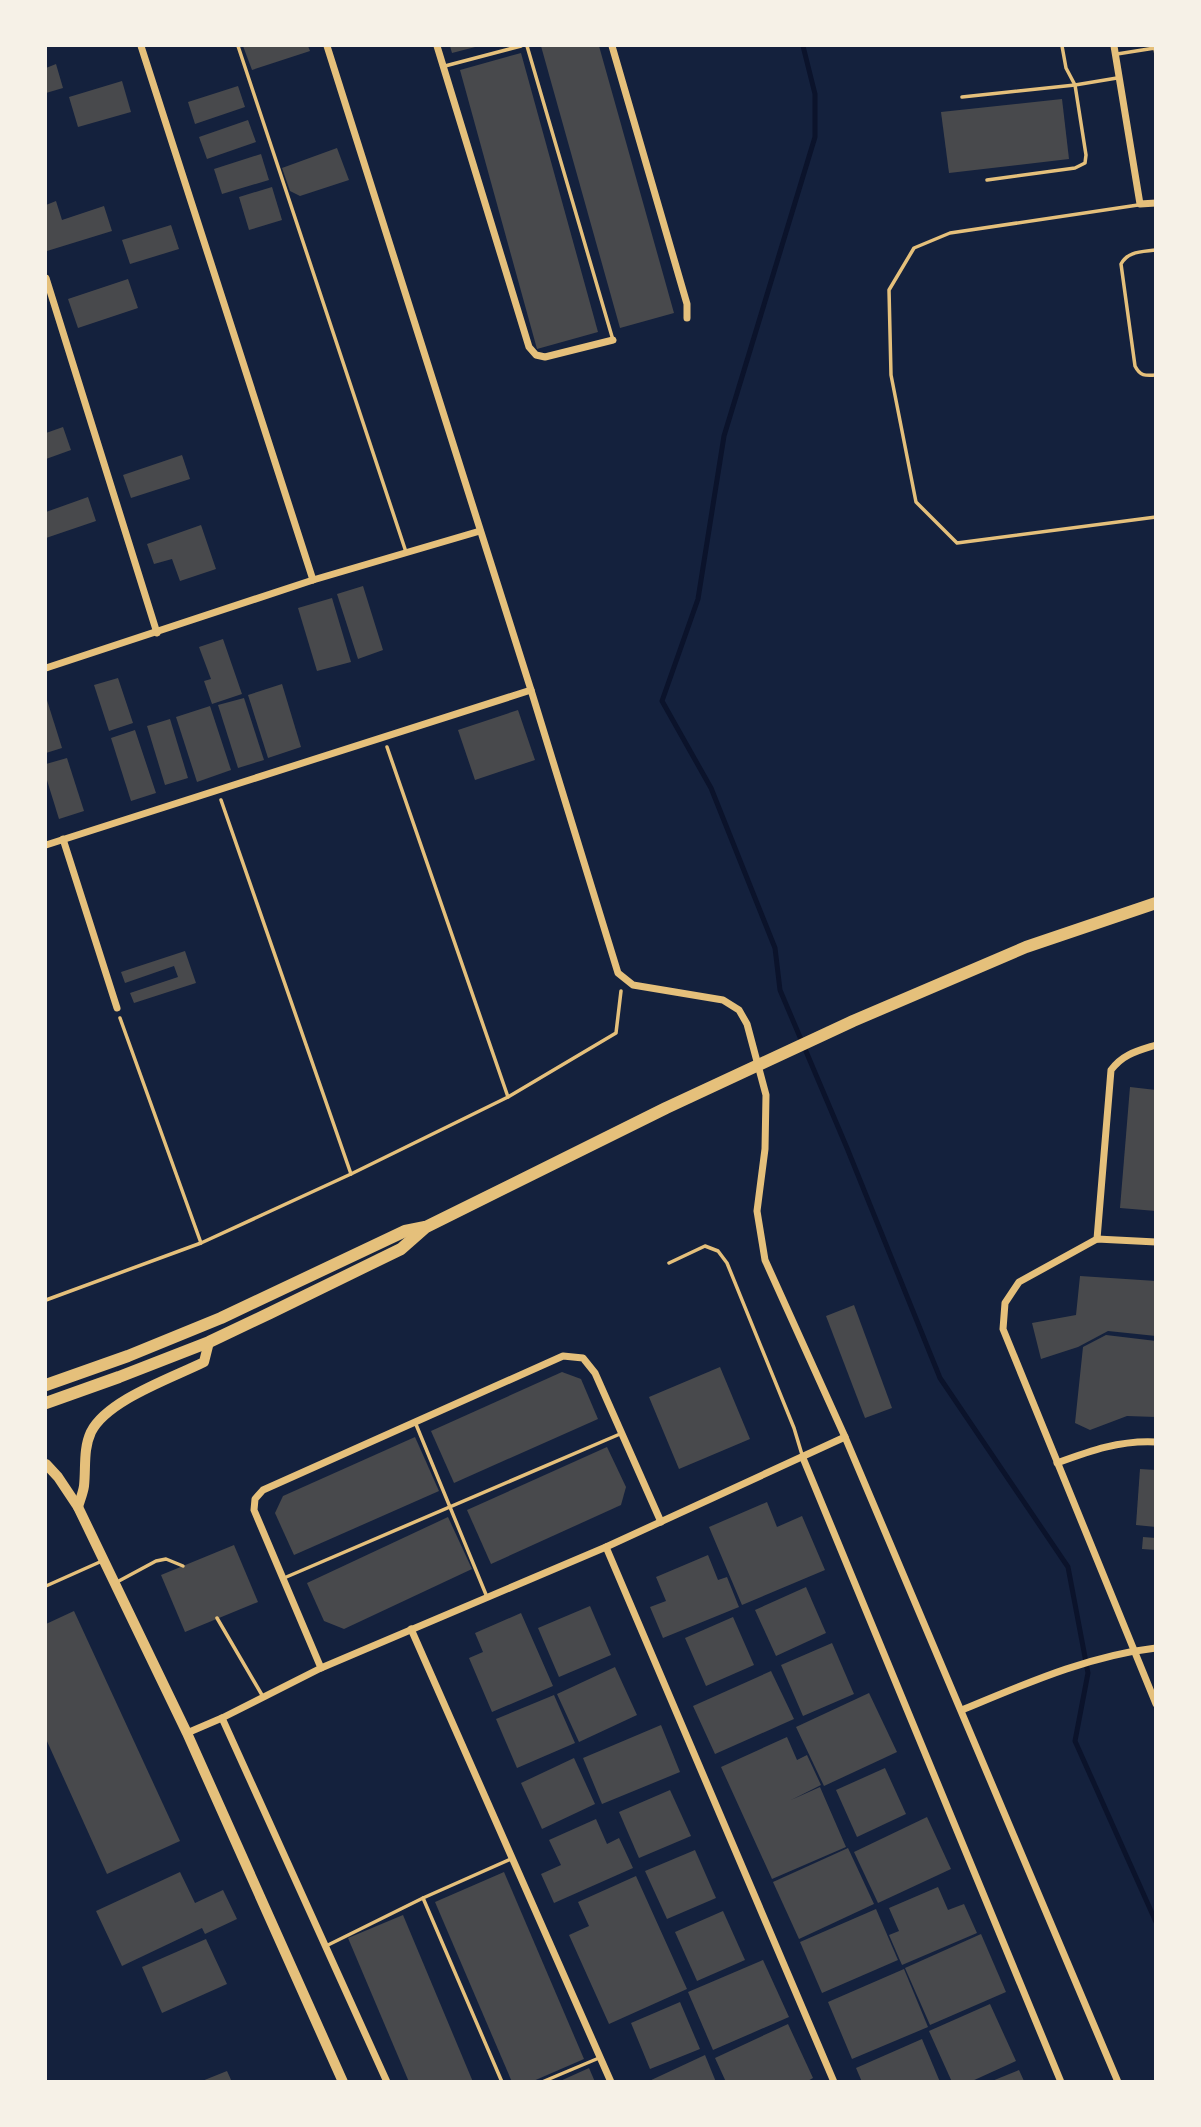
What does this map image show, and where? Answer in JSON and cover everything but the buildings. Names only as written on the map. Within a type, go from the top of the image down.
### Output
[{"type":"highway","points":[[46,1403],[209,1342],[401,1249],[426,1227],[666,1108],[853,1021],[1026,947],[1156,903]]},
{"type":"highway","points":[[46,1385],[209,1323],[405,1231],[426,1227]]},
{"type":"street","points":[[141,46],[313,580]]},
{"type":"street","points":[[327,46],[618,974],[632,985],[723,1000],[739,1010],[747,1024],[766,1095],[765,1150],[757,1211],[765,1260],[845,1437],[1118,2081]]},
{"type":"street","points":[[437,46],[529,347],[536,355],[545,358],[613,340]]},
{"type":"street","points":[[612,46],[687,304],[687,318]]},
{"type":"street","points":[[1115,50],[1140,204],[1156,203]]},
{"type":"street","points":[[46,278],[157,633]]},
{"type":"street","points":[[46,668],[313,580],[480,531]]},
{"type":"street","points":[[46,845],[531,690]]},
{"type":"street","points":[[63,839],[117,1008]]},
{"type":"street","points":[[1097,1239],[1111,1070],[1128,1054],[1156,1045]]},
{"type":"street","points":[[1156,1242],[1097,1239],[1019,1282],[1005,1303],[1003,1329],[1156,1704]]},
{"type":"street","points":[[78,1507],[84,1486],[85,1457],[91,1433],[104,1415],[120,1402],[204,1362],[209,1342]]},
{"type":"street","points":[[321,1668],[254,1510],[255,1499],[263,1490],[563,1356],[583,1358],[595,1373],[661,1522]]},
{"type":"street","points":[[187,1733],[321,1668],[606,1547],[845,1437]]},
{"type":"street","points":[[1057,1463],[1105,1446],[1137,1441],[1156,1442]]},
{"type":"street","points":[[803,1458],[1061,2081]]},
{"type":"street","points":[[46,1464],[78,1507],[104,1560],[187,1733],[343,2081]]},
{"type":"street","points":[[606,1547],[834,2081]]},
{"type":"street","points":[[411,1629],[611,2081]]},
{"type":"street","points":[[962,1710],[1090,1660],[1156,1648]]},
{"type":"street","points":[[222,1718],[387,2081]]},
{"type":"lane","points":[[239,46],[406,552]]},
{"type":"lane","points":[[443,67],[521,46]]},
{"type":"lane","points":[[527,46],[613,340]]},
{"type":"lane","points":[[987,180],[1075,167],[1084,163],[1086,155],[1075,85],[1066,68],[1062,46]]},
{"type":"lane","points":[[1115,50],[1154,47],[1156,55]]},
{"type":"lane","points":[[962,97],[1075,85],[1119,77]]},
{"type":"lane","points":[[1140,204],[950,233],[914,248],[889,290],[891,375],[916,502],[957,543],[1156,517]]},
{"type":"lane","points":[[1156,250],[1130,253],[1121,264],[1135,366],[1139,373],[1146,376],[1156,375]]},
{"type":"lane","points":[[669,1263],[705,1246],[718,1251],[727,1263],[794,1428],[803,1458]]},
{"type":"lane","points":[[415,1422],[487,1597]]},
{"type":"lane","points":[[284,1577],[621,1433]]},
{"type":"lane","points":[[115,1583],[156,1561],[166,1559],[183,1566]]},
{"type":"lane","points":[[46,1586],[104,1560]]},
{"type":"lane","points":[[217,1618],[263,1697]]},
{"type":"lane","points":[[326,1945],[513,1858]]},
{"type":"lane","points":[[423,1898],[502,2081]]},
{"type":"lane","points":[[542,2081],[601,2058]]},
{"type":"path","points":[[383,736],[508,1097]]},
{"type":"path","points":[[218,791],[351,1174]]},
{"type":"path","points":[[46,1300],[201,1243],[351,1174],[508,1097],[616,1033],[623,979]]},
{"type":"path","points":[[117,1008],[201,1243]]},
{"type":"waterway","points":[[803,46],[815,94],[815,137],[724,436],[698,599],[662,701],[711,788],[775,948],[780,990],[940,1378],[1068,1567],[1088,1673],[1075,1741],[1156,1922]]}]
